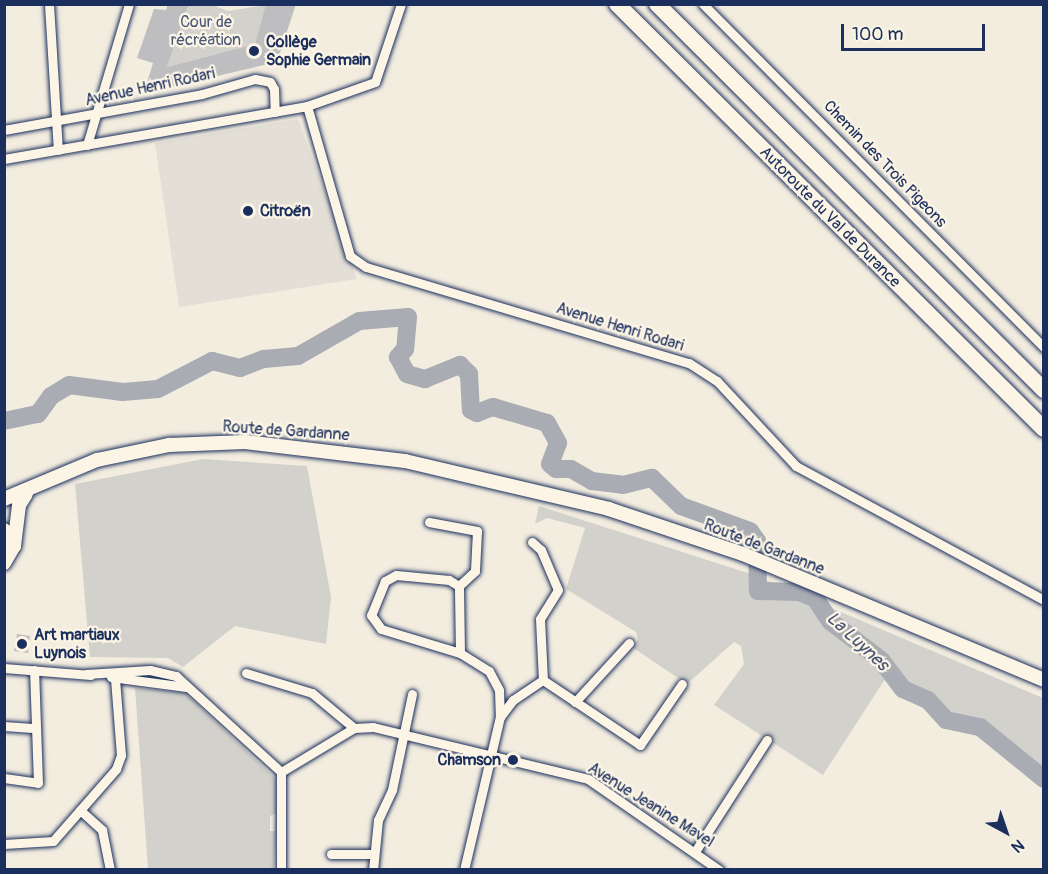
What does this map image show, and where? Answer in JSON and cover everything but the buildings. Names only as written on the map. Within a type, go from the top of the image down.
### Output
[{"type":"highway","name":"Autoroute du Val de Durance","points":[[617,4],[1044,429]]},
{"type":"highway","name":"Autoroute du Val de Durance","points":[[657,4],[1044,390]]},
{"type":"main road","name":"Route de Gardanne","points":[[4,506],[13,494],[103,463],[206,448],[354,457],[464,474],[609,509],[743,554],[1044,680]]},
{"type":"main road","points":[[4,563],[14,546],[19,505],[13,494]]},
{"type":"main road","points":[[4,530],[14,546]]},
{"type":"street","points":[[49,4],[54,120],[58,150]]},
{"type":"street","points":[[87,145],[94,115],[129,4]]},
{"type":"street","points":[[4,159],[307,106],[375,82],[401,4]]},
{"type":"street","name":"Chemin des Trois Pigeons","points":[[703,4],[1044,347]]},
{"type":"street","name":"Avenue Henri Rodari","points":[[4,130],[94,115],[255,79],[270,82],[274,89],[275,112]]},
{"type":"street","name":"Avenue Henri Rodari","points":[[307,106],[350,256],[366,267],[689,363],[717,381],[796,466],[1044,600]]},
{"type":"street","points":[[429,522],[477,531],[475,571],[459,586],[460,652]]},
{"type":"street","points":[[532,542],[541,550],[558,590],[540,619],[543,680]]},
{"type":"street","points":[[459,586],[449,580],[396,575],[381,587],[371,615],[381,629],[460,652],[495,678],[500,717],[493,757],[464,870]]},
{"type":"street","points":[[575,702],[629,643]]},
{"type":"street","points":[[4,668],[86,674],[188,688]]},
{"type":"street","points":[[4,778],[38,783],[34,670]]},
{"type":"street","points":[[86,674],[166,672],[188,688],[281,772],[281,870]]},
{"type":"street","points":[[246,673],[312,693],[354,728],[281,772]]},
{"type":"street","points":[[4,844],[53,841],[116,769],[121,755],[115,678]]},
{"type":"street","points":[[543,680],[640,745],[682,684]]},
{"type":"street","points":[[500,717],[513,700],[543,680]]},
{"type":"street","points":[[373,870],[378,820],[392,790],[406,736],[412,694]]},
{"type":"street","points":[[4,726],[36,728]]},
{"type":"street","name":"Avenue Jeanine Mavel","points":[[354,728],[406,736],[588,779],[696,850],[719,870]]},
{"type":"street","points":[[696,850],[767,740]]},
{"type":"street","points":[[80,810],[102,830],[110,870]]},
{"type":"street","points":[[331,854],[373,854]]},
{"type":"shaded area","name":"Citroën","points":[[298,119],[357,279],[179,307],[155,143]]},
{"type":"green space","name":"Cour de récréation","points":[[189,5],[212,5],[228,11],[266,5],[255,44],[167,67]]},
{"type":"green space","points":[[203,459],[307,466],[331,597],[326,644],[235,626],[183,667],[168,658],[90,657],[75,484]]},
{"type":"green space","points":[[539,506],[754,575],[1043,698],[1043,777],[984,728],[944,716],[938,706],[937,712],[924,699],[906,693],[889,673],[823,775],[714,705],[744,664],[741,646],[734,642],[687,684],[632,647],[638,640],[636,632],[566,589],[585,528],[547,518],[535,524]]},
{"type":"green space","points":[[135,688],[185,693],[276,779],[276,813],[270,816],[270,831],[276,831],[274,869],[148,869]]},
{"type":"waterway","name":"La Luynes","points":[[4,421],[38,414],[51,396],[69,385],[123,392],[158,389],[212,361],[240,368],[264,359],[298,356],[359,321],[408,317],[405,349],[398,357],[407,374],[425,379],[460,365],[469,374],[471,410],[477,413],[493,407],[547,423],[558,443],[550,464],[556,469],[571,469],[592,481],[623,485],[652,478],[681,506],[750,531],[757,541],[758,591],[799,592],[815,598],[830,621],[881,660],[903,689],[928,700],[946,720],[980,727],[1044,779]]},
{"type":"place","name":"Collège Sophie Germain","points":[[254,51]]},
{"type":"place","name":"Citroën","points":[[248,211]]},
{"type":"place","name":"Art martiaux Luynois","points":[[22,644]]},
{"type":"place","name":"Chamson","points":[[513,760]]}]
